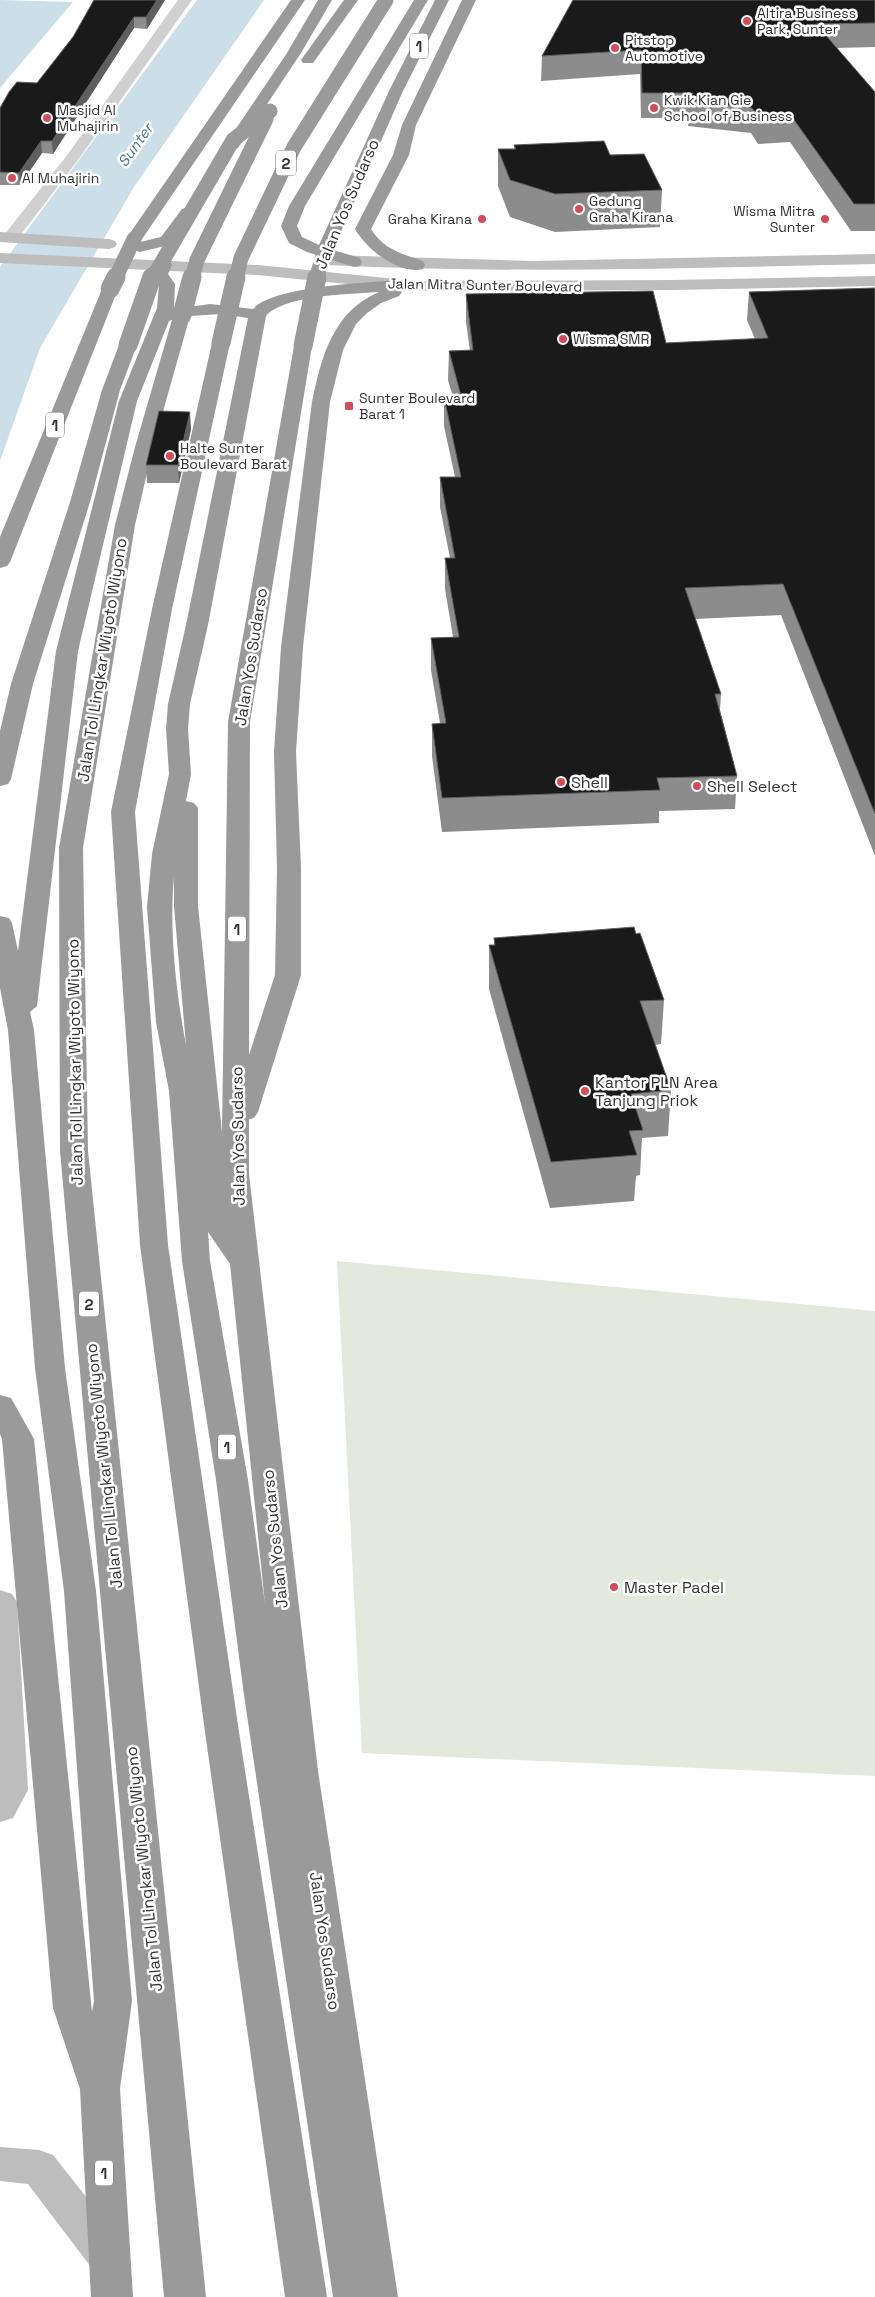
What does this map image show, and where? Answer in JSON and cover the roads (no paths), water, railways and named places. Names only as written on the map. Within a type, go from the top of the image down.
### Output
[{"type":"highway","name":"1","points":[[0,562],[110,289],[134,239],[298,0]]},
{"type":"highway","points":[[140,247],[161,243],[170,238],[294,53],[325,0]]},
{"type":"highway","name":"Jalan Tol Lingkar Wiyoto Wiyono","points":[[185,2297],[74,1152],[71,848],[125,525],[144,447],[197,260],[270,111],[351,0]]},
{"type":"highway","name":"2","points":[[306,2297],[222,1732],[154,1245],[123,812],[162,609],[242,258],[294,147],[386,0]]},
{"type":"highway","points":[[354,262],[313,249],[295,240],[289,226],[297,206],[421,0]]},
{"type":"highway","name":"Jalan Yos Sudarso","points":[[377,2297],[300,1771],[235,1174],[238,722],[313,290],[325,250],[396,91],[442,0]]},
{"type":"highway","points":[[417,265],[385,253],[370,242],[362,228],[401,155],[409,125],[469,0]]},
{"type":"highway","points":[[0,779],[22,684],[111,390],[155,270],[234,140],[270,111]]},
{"type":"highway","points":[[21,1030],[67,651],[128,401],[166,308],[167,284],[159,275],[164,265]]},
{"type":"highway","points":[[245,1264],[217,1224],[186,906],[184,725],[202,596],[257,316],[265,307],[284,300],[346,290],[407,286]]},
{"type":"highway","points":[[236,1137],[288,975],[289,868],[285,752],[292,647],[320,402],[327,369],[345,327],[356,311],[367,302],[407,286]]},
{"type":"highway","points":[[163,317],[177,313],[211,309],[228,309],[257,316]]},
{"type":"highway","name":"Jalan Yos Sudarso","points":[[202,596],[198,625],[179,704],[177,729],[180,774],[164,854],[160,907],[168,1012],[182,1091],[196,1261],[232,1480],[261,1695],[354,2297]]},
{"type":"highway","points":[[0,923],[21,1030],[50,1368],[80,1591],[113,2001],[100,2089]]},
{"type":"highway","name":"1","points":[[0,1405],[18,1439],[72,2008],[100,2089],[112,2297]]},
{"type":"main road","name":"Jalan Mitra Sunter Boulevard","points":[[8,238],[417,265],[875,259]]},
{"type":"main road","name":"Jalan Mitra Sunter Boulevard","points":[[0,258],[258,270],[407,286],[672,285],[875,281]]},
{"type":"main road","points":[[0,1602],[10,1790],[0,1808]]},
{"type":"main road","points":[[0,2164],[39,2167],[109,2258]]},
{"type":"street","points":[[8,238],[73,157],[185,0]]},
{"type":"water","points":[[0,0],[73,2],[0,88]]},
{"type":"water","name":"Sunter","points":[[197,0],[264,0],[134,187],[40,348],[0,461],[0,267]]},
{"type":"place","name":"Altira Business Park, Sunter","points":[[747,21]]},
{"type":"place","name":"Pitstop Automotive","points":[[615,48]]},
{"type":"place","name":"Kwik Kian Gie School of Business","points":[[654,108]]},
{"type":"place","name":"Masjid Al Muhajirin","points":[[47,118]]},
{"type":"place","name":"Al Muhajirin","points":[[12,178]]},
{"type":"place","name":"Gedung Graha Kirana","points":[[579,209]]},
{"type":"place","name":"Graha Kirana","points":[[482,219]]},
{"type":"place","name":"Wisma Mitra Sunter","points":[[825,219]]},
{"type":"place","name":"Wisma SMR","points":[[563,339]]},
{"type":"place","name":"Sunter Boulevard Barat 1","points":[[349,406]]},
{"type":"place","name":"Halte Sunter Boulevard Barat","points":[[170,456]]},
{"type":"place","name":"Shell","points":[[561,782]]},
{"type":"place","name":"Shell Select","points":[[697,786]]},
{"type":"place","name":"Kantor PLN Area Tanjung Priok","points":[[585,1091]]},
{"type":"place","name":"Master Padel","points":[[614,1587]]}]
